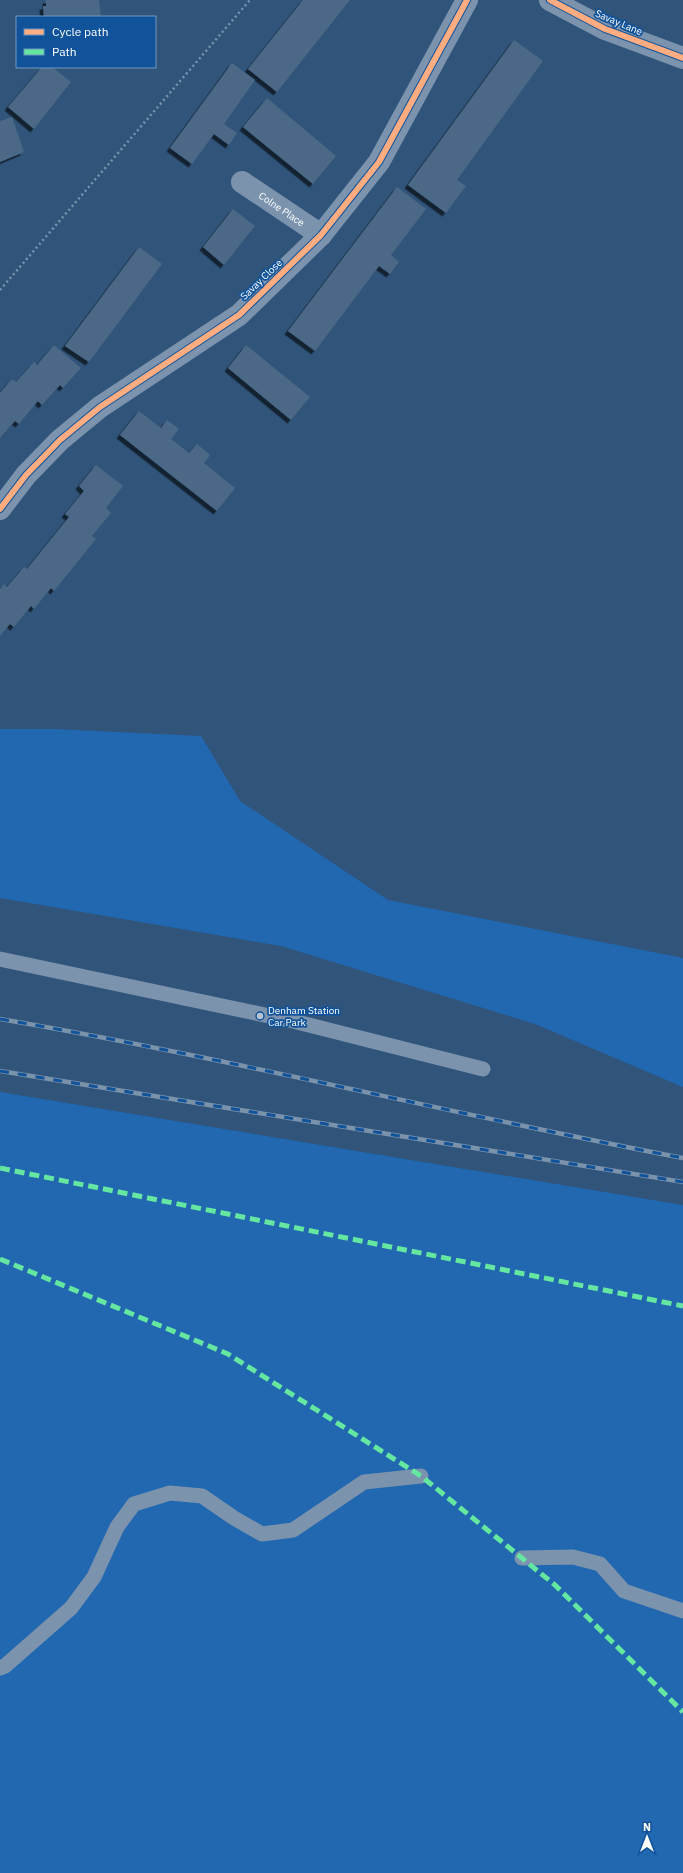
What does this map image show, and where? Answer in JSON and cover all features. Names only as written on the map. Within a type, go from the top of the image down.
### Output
[{"type":"street","name":"Savay Close","points":[[0,509],[26,475],[60,440],[100,407],[239,315],[322,235],[379,162],[467,0]]},
{"type":"street","name":"Savay Lane","points":[[550,0],[606,29],[683,58]]},
{"type":"street","name":"Colne Place","points":[[242,182],[322,235]]},
{"type":"lane","points":[[0,959],[293,1021],[483,1069]]},
{"type":"lane","points":[[0,1668],[5,1666],[71,1608],[94,1577],[117,1527],[134,1504],[170,1493],[202,1496],[234,1518],[262,1534],[293,1530],[364,1482],[421,1476]]},
{"type":"lane","points":[[522,1558],[573,1557],[600,1564],[624,1592],[683,1612]]},
{"type":"path","points":[[0,290],[250,0]]},
{"type":"shaded area","points":[[0,729],[54,729],[201,736],[240,801],[388,900],[683,958],[683,1087],[535,1024],[281,946],[0,898]]},
{"type":"shaded area","points":[[0,1092],[683,1205],[683,1873],[0,1873]]},
{"type":"building","points":[[46,0],[99,0],[101,16],[44,16],[43,6],[46,6]]},
{"type":"building","points":[[303,0],[350,0],[277,92],[248,69]]},
{"type":"building","points":[[514,40],[543,61],[457,180],[466,186],[446,213],[408,185]]},
{"type":"building","points":[[232,63],[255,80],[224,124],[237,133],[229,145],[214,134],[192,164],[170,148]]},
{"type":"building","points":[[41,68],[53,68],[71,82],[34,129],[8,107]]},
{"type":"building","points":[[267,98],[336,156],[313,184],[243,127]]},
{"type":"building","points":[[12,117],[24,152],[0,162],[0,121]]},
{"type":"building","points":[[397,187],[426,209],[391,255],[399,262],[390,274],[379,266],[315,351],[288,331]]},
{"type":"building","points":[[233,209],[255,226],[224,265],[203,247]]},
{"type":"building","points":[[139,247],[162,264],[89,362],[65,346]]},
{"type":"building","points":[[54,345],[81,368],[63,388],[60,385],[42,405],[38,401],[19,424],[15,421],[0,438],[0,393],[12,379],[16,382],[34,362],[37,365]]},
{"type":"building","points":[[246,345],[310,397],[291,420],[228,368]]},
{"type":"building","points":[[139,411],[161,428],[167,420],[179,429],[171,439],[189,453],[197,444],[210,455],[204,463],[235,488],[217,511],[120,435]]},
{"type":"building","points":[[96,465],[123,486],[106,508],[111,513],[92,536],[96,539],[54,591],[51,588],[34,609],[31,606],[14,627],[10,624],[0,636],[0,589],[4,584],[7,587],[24,567],[27,569],[69,517],[65,514],[84,491],[79,486]]},
{"type":"railway","points":[[0,1019],[171,1051],[512,1124],[683,1158]]},
{"type":"railway","points":[[0,1071],[683,1182]]},
{"type":"marked path","points":[[0,1168],[683,1306]]},
{"type":"marked path","points":[[0,1259],[228,1354],[421,1476],[555,1585],[683,1712]]},
{"type":"cycle path","points":[[0,509],[26,475],[60,440],[100,407],[239,315],[321,235],[379,162],[467,0]]},
{"type":"cycle path","points":[[550,0],[605,29],[683,58]]},
{"type":"place","name":"Denham Station Car Park","points":[[260,1016]]}]
